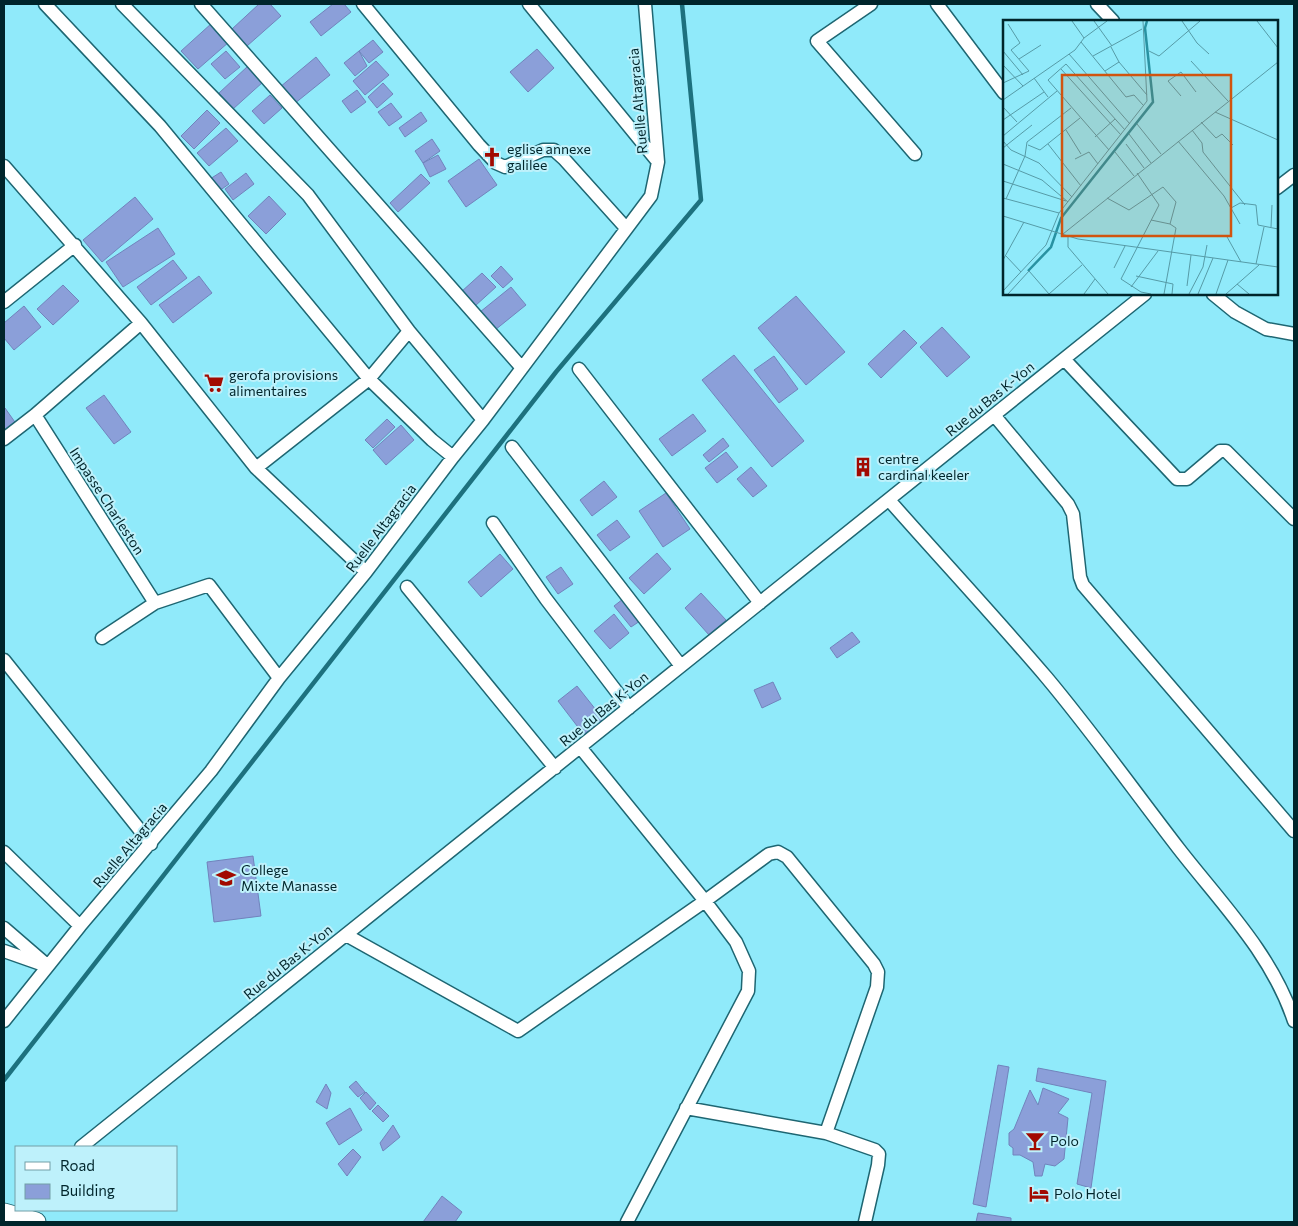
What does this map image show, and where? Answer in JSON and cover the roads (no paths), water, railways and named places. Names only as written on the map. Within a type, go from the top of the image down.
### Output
[{"type":"main road","points":[[11,1212],[36,1222]]},
{"type":"street","points":[[45,4],[160,126],[369,379],[432,440],[453,457]]},
{"type":"street","points":[[122,4],[308,195],[409,331],[483,420]]},
{"type":"street","points":[[201,4],[522,368]]},
{"type":"street","points":[[363,4],[496,163],[505,167],[543,150],[554,150],[626,228]]},
{"type":"street","points":[[529,4],[658,162]]},
{"type":"street","name":"Ruelle Altagracia","points":[[4,1020],[80,926],[211,772],[279,678],[366,572],[651,196],[658,162],[645,4]]},
{"type":"street","points":[[871,4],[818,41],[915,154]]},
{"type":"street","points":[[937,4],[1003,92]]},
{"type":"street","points":[[1097,4],[1112,20]]},
{"type":"street","points":[[4,166],[141,322],[256,468],[366,572]]},
{"type":"street","points":[[1278,187],[1294,175]]},
{"type":"street","points":[[4,302],[75,245]]},
{"type":"street","name":"Rue du Bas K-Yon","points":[[83,1146],[1145,295]]},
{"type":"street","points":[[1214,295],[1235,312],[1266,329],[1294,334]]},
{"type":"street","points":[[4,439],[35,415],[141,322]]},
{"type":"street","points":[[256,468],[369,379],[409,331]]},
{"type":"street","points":[[1064,359],[1177,479],[1187,479],[1220,451],[1226,451],[1294,519]]},
{"type":"street","points":[[579,369],[760,603]]},
{"type":"street","name":"Impasse Charleston","points":[[35,415],[155,603]]},
{"type":"street","points":[[994,415],[1068,504],[1074,514],[1080,577],[1083,585],[1294,831]]},
{"type":"street","points":[[512,446],[681,666]]},
{"type":"street","points":[[889,500],[1047,679],[1208,886],[1240,923],[1266,961],[1294,1016]]},
{"type":"street","points":[[493,523],[546,599],[629,708]]},
{"type":"street","points":[[102,638],[155,603],[209,585],[279,678]]},
{"type":"street","points":[[407,587],[555,768]]},
{"type":"street","points":[[4,660],[151,844]]},
{"type":"street","points":[[580,747],[736,942],[749,971],[748,991],[626,1222]]},
{"type":"street","points":[[4,852],[80,926]]},
{"type":"street","points":[[346,935],[518,1031],[705,901],[769,854],[778,852],[787,857],[874,964],[878,972],[878,987],[826,1133]]},
{"type":"street","points":[[4,928],[48,966]]},
{"type":"street","points":[[4,951],[48,966]]},
{"type":"street","points":[[686,1108],[826,1133],[875,1150],[879,1154],[878,1165],[865,1222]]},
{"type":"waterway","points":[[4,1080],[556,372],[701,200],[682,4]]},
{"type":"place","name":"eglise annexe galilee","points":[[492,157]]},
{"type":"place","name":"gerofa provisions alimentaires","points":[[214,383]]},
{"type":"place","name":"centre cardinal keeler","points":[[863,467]]},
{"type":"place","name":"College Mixte Manasse","points":[[226,878]]},
{"type":"place","name":"Polo","points":[[1035,1141]]},
{"type":"place","name":"Polo Hotel","points":[[1039,1194]]}]
